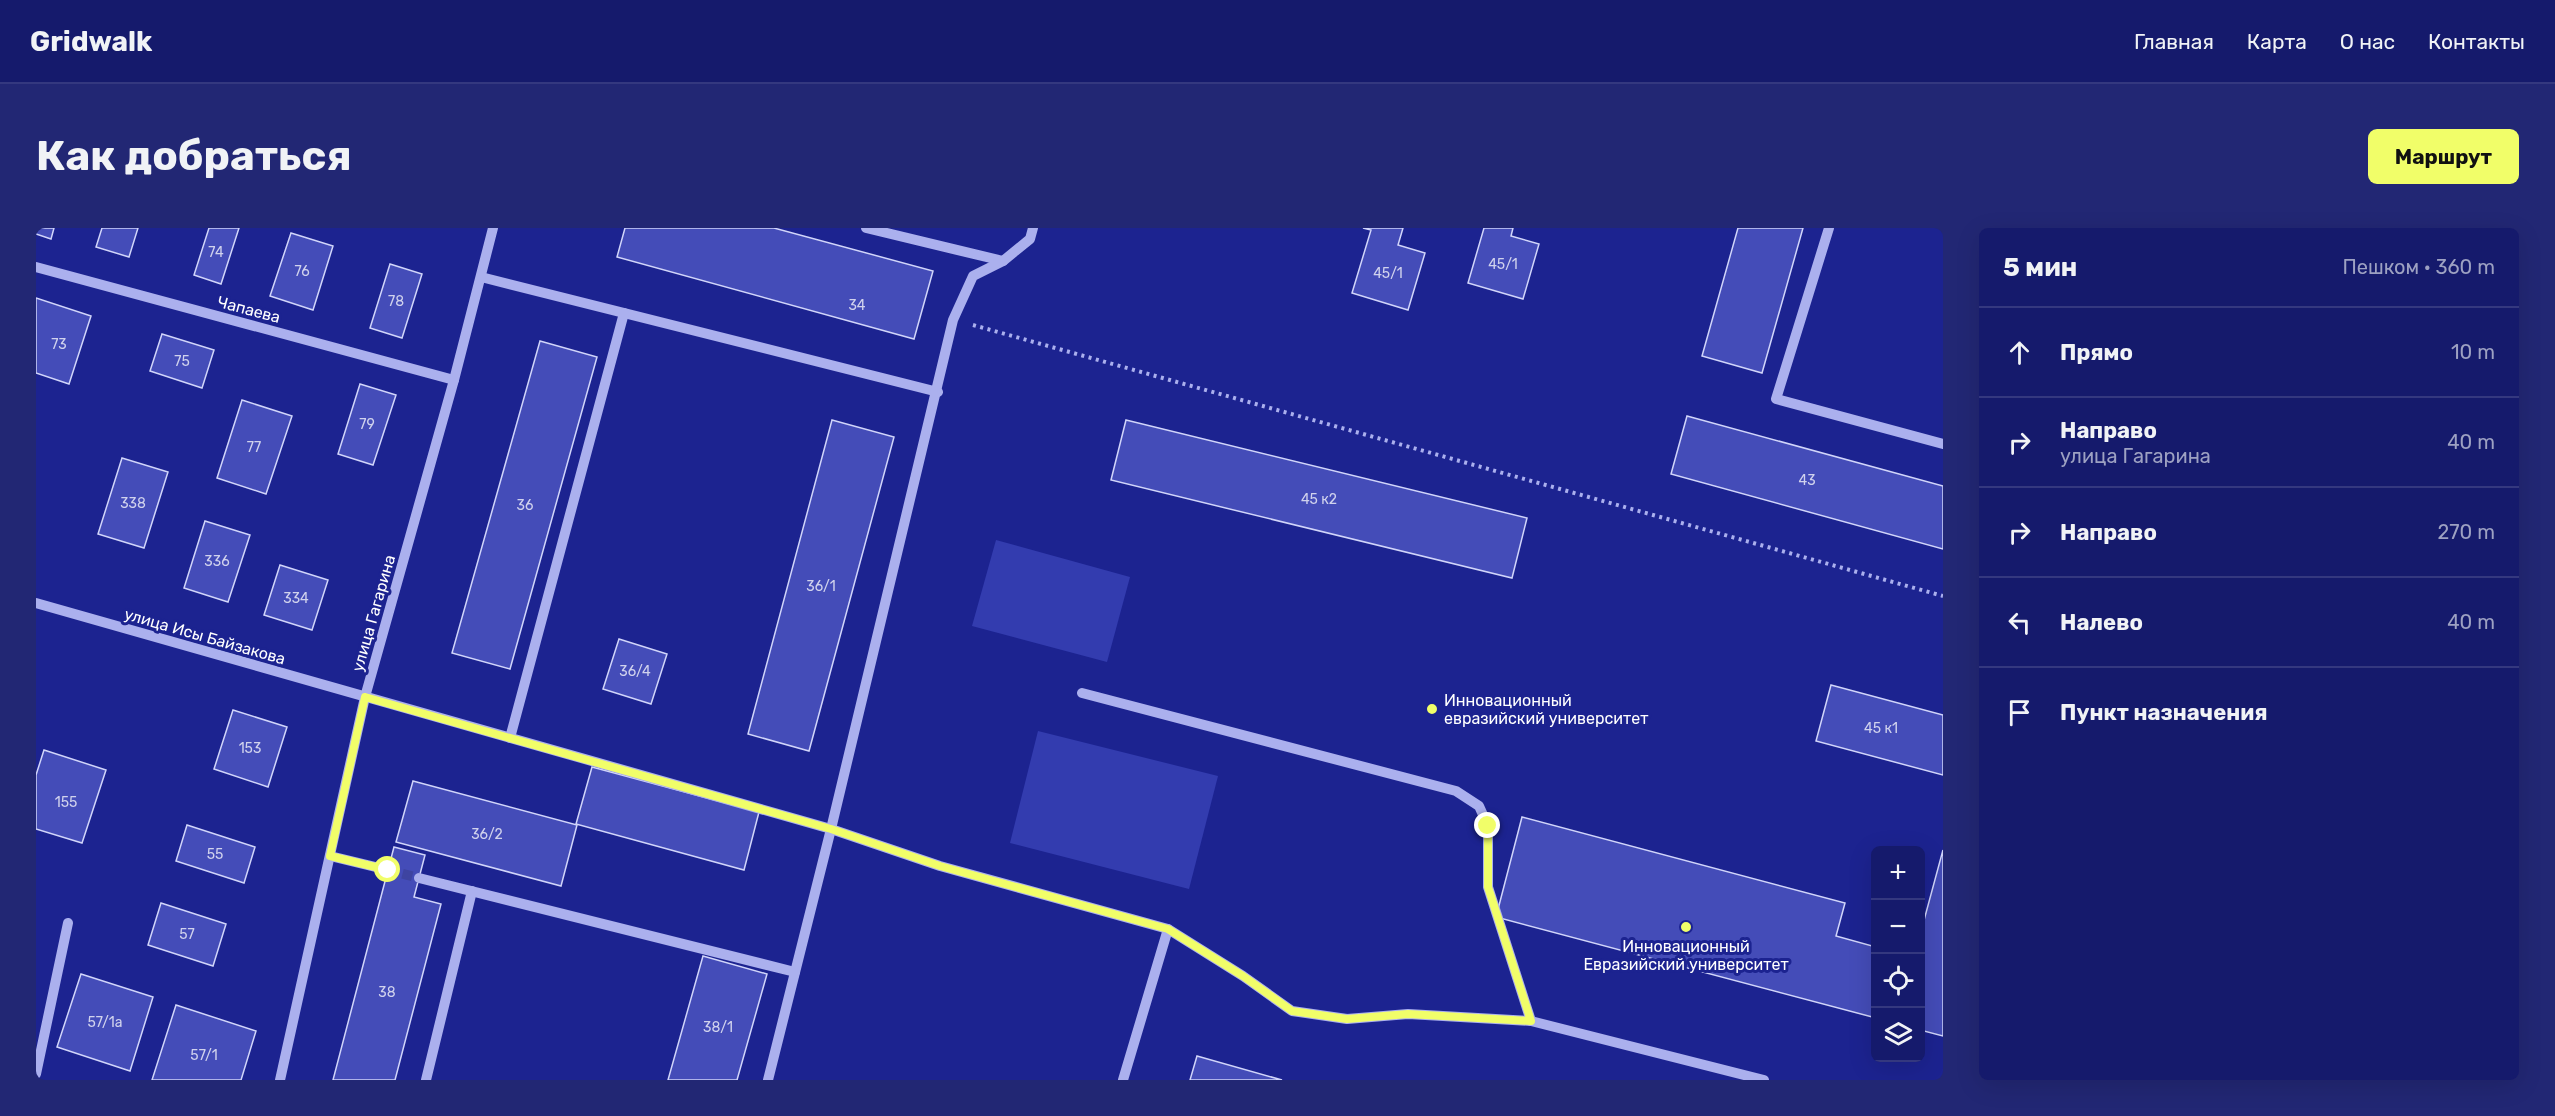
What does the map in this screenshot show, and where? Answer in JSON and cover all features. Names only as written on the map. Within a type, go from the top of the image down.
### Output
[{"type":"street","name":"улица Гагарина","points":[[280,1080],[365,697],[454,380],[493,228]]},
{"type":"street","points":[[866,228],[1003,261]]},
{"type":"street","points":[[768,1080],[938,392],[953,320],[973,276],[1003,261],[1030,239],[1033,228]]},
{"type":"street","points":[[1829,228],[1776,399],[1943,444]]},
{"type":"street","name":"Чапаева","points":[[36,267],[454,380]]},
{"type":"street","points":[[481,277],[938,392]]},
{"type":"street","points":[[510,738],[624,313]]},
{"type":"street","name":"улица Исы Байзакова","points":[[36,603],[831,829],[940,866],[1168,929],[1243,976],[1292,1011],[1347,1019],[1408,1014],[1531,1021],[1764,1080]]},
{"type":"street","points":[[1082,693],[1456,791],[1479,806],[1488,826],[1488,887],[1531,1021]]},
{"type":"street","points":[[330,856],[388,870]]},
{"type":"street","points":[[418,878],[795,972]]},
{"type":"street","points":[[426,1080],[472,891]]},
{"type":"street","points":[[36,1074],[68,923]]},
{"type":"street","points":[[1123,1080],[1168,929]]},
{"type":"path","points":[[953,320],[1943,596]]},
{"type":"shaded area","points":[[996,540],[1130,577],[1107,662],[972,626]]},
{"type":"shaded area","points":[[1038,731],[1218,776],[1189,889],[1010,843]]},
{"type":"building","points":[[36,228],[54,228],[51,239],[36,234]]},
{"type":"building","points":[[102,228],[138,228],[129,257],[96,247]]},
{"type":"building","points":[[209,228],[239,228],[221,284],[194,275]]},
{"type":"building","points":[[625,228],[774,228],[933,271],[914,339],[617,257]]},
{"type":"building","points":[[1363,228],[1403,228],[1398,245],[1425,253],[1408,310],[1352,293],[1371,230]]},
{"type":"building","points":[[1484,228],[1513,228],[1511,236],[1539,244],[1523,299],[1468,283]]},
{"type":"building","points":[[1738,228],[1803,228],[1762,373],[1702,356]]},
{"type":"building","points":[[291,233],[333,246],[313,310],[270,296]]},
{"type":"building","points":[[390,264],[422,274],[402,338],[370,328]]},
{"type":"building","points":[[36,298],[91,316],[69,384],[36,373]]},
{"type":"building","points":[[162,334],[214,350],[202,388],[150,371]]},
{"type":"building","points":[[540,341],[597,357],[510,669],[452,653]]},
{"type":"building","points":[[360,384],[396,395],[373,465],[338,454]]},
{"type":"building","points":[[242,400],[292,416],[266,494],[217,478]]},
{"type":"building","points":[[1687,416],[1943,486],[1943,549],[1671,474]]},
{"type":"building","points":[[832,420],[894,437],[809,751],[748,734]]},
{"type":"building","points":[[1126,420],[1527,518],[1512,578],[1111,480]]},
{"type":"building","points":[[122,458],[168,472],[144,548],[98,534]]},
{"type":"building","points":[[205,521],[250,535],[228,602],[184,588]]},
{"type":"building","points":[[280,565],[328,580],[312,630],[264,615]]},
{"type":"building","points":[[619,639],[667,654],[651,704],[603,689]]},
{"type":"building","points":[[1831,685],[1943,715],[1943,775],[1816,741]]},
{"type":"building","points":[[233,710],[287,727],[268,787],[214,769]]},
{"type":"building","points":[[44,750],[106,770],[82,843],[36,829],[36,775]]},
{"type":"building","points":[[592,767],[759,812],[744,870],[576,824]]},
{"type":"building","points":[[413,781],[577,825],[561,886],[396,842]]},
{"type":"building","name":"Инновационный Евразийский университет","points":[[1522,817],[1845,903],[1836,936],[1871,946],[1871,1017],[1496,917]]},
{"type":"building","points":[[187,825],[255,847],[244,883],[176,861]]},
{"type":"building","points":[[394,847],[425,855],[414,897],[441,904],[395,1080],[333,1080]]},
{"type":"building","points":[[1943,850],[1943,1036],[1925,1031],[1925,917]]},
{"type":"building","points":[[161,903],[226,924],[213,966],[148,945]]},
{"type":"building","points":[[703,956],[767,974],[737,1080],[668,1080]]},
{"type":"building","points":[[81,974],[153,997],[130,1071],[57,1047]]},
{"type":"building","points":[[176,1005],[256,1031],[241,1080],[152,1080]]},
{"type":"building","points":[[1197,1056],[1282,1080],[1190,1080]]},
{"type":"tunnel","points":[[388,870],[419,878]]},
{"type":"place","name":"Инновационный евразийский университет","points":[[1432,709]]},
{"type":"place","name":"Инновационный Евразийский университет","points":[[1686,927]]},
{"type":"route","points":[[388,870],[330,856],[365,697],[831,829],[940,866],[1168,929],[1243,976],[1292,1011],[1347,1019],[1408,1014],[1531,1021],[1488,887],[1488,826]]}]
